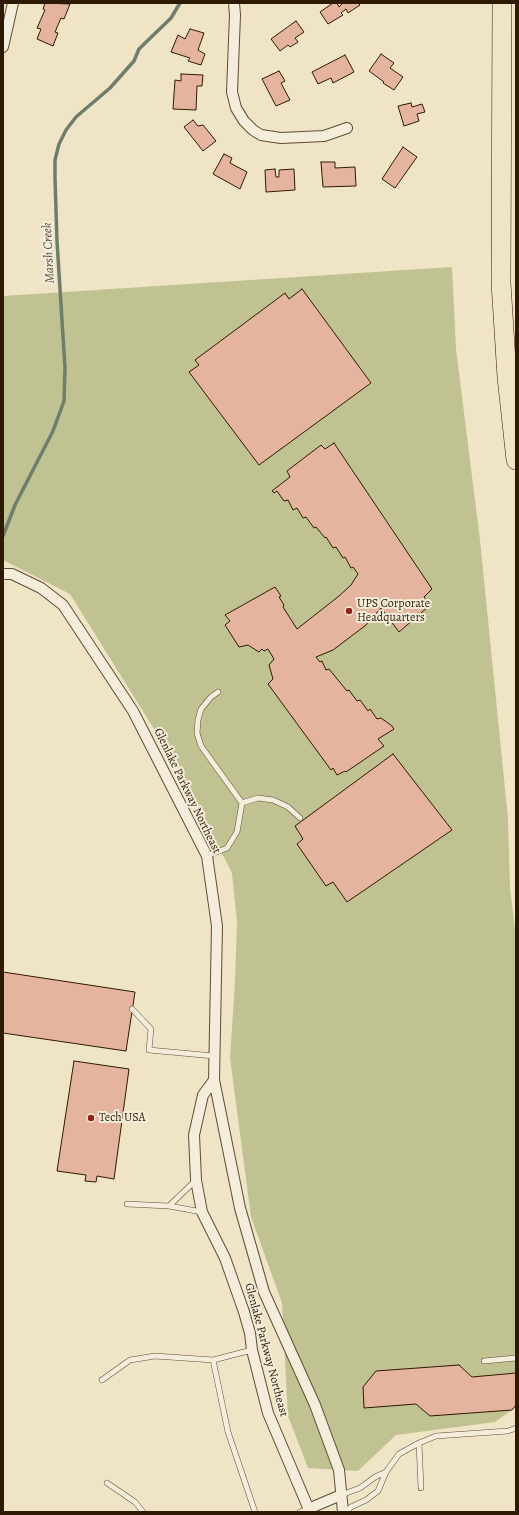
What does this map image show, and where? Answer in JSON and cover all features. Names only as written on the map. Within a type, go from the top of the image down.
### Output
[{"type":"highway","points":[[502,3],[501,283],[507,377],[516,460]]},
{"type":"street","points":[[3,47],[13,3]]},
{"type":"street","points":[[234,3],[235,16],[232,92],[236,108],[244,121],[253,130],[262,135],[271,137],[324,136],[347,128]]},
{"type":"street","name":"Glenlake Parkway Northeast","points":[[3,574],[12,574],[41,588],[62,605],[133,711],[207,856],[217,926],[214,1080],[240,1208],[264,1292],[316,1405],[339,1470],[341,1495],[345,1512]]},
{"type":"street","name":"Glenlake Parkway Northeast","points":[[214,1080],[203,1095],[194,1135],[196,1180],[202,1212],[225,1258],[244,1312],[268,1413],[306,1511]]},
{"type":"street","points":[[306,1511],[341,1495]]},
{"type":"lane","points":[[207,856],[227,848],[237,832],[242,803],[201,746],[197,733],[201,709],[211,697],[218,692]]},
{"type":"lane","points":[[242,803],[258,798],[273,800],[288,807],[300,818]]},
{"type":"lane","points":[[132,1009],[152,1029],[149,1050],[214,1056]]},
{"type":"lane","points":[[169,1206],[196,1180]]},
{"type":"lane","points":[[128,1204],[169,1206],[202,1212]]},
{"type":"lane","points":[[102,1380],[130,1360],[155,1356],[212,1360],[252,1350]]},
{"type":"lane","points":[[484,1361],[516,1358]]},
{"type":"lane","points":[[212,1360],[228,1432],[255,1512]]},
{"type":"lane","points":[[345,1512],[351,1507],[366,1500],[378,1490],[386,1472],[399,1454],[419,1443],[436,1436],[508,1431],[516,1428]]},
{"type":"lane","points":[[419,1443],[421,1488]]},
{"type":"lane","points":[[341,1495],[360,1488],[375,1477],[386,1472]]},
{"type":"lane","points":[[107,1483],[135,1502],[143,1512]]},
{"type":"green space","points":[[452,267],[456,349],[480,540],[508,819],[510,888],[516,937],[516,1407],[495,1422],[396,1435],[358,1471],[308,1468],[288,1416],[282,1303],[251,1217],[230,1058],[237,922],[232,873],[177,766],[70,594],[3,560],[3,296]]},
{"type":"building","points":[[45,3],[70,4],[64,19],[61,18],[55,32],[58,33],[53,46],[37,39],[41,29],[37,28],[45,10],[43,9]]},
{"type":"building","points":[[333,3],[337,3],[339,7],[343,3],[358,3],[360,5],[348,13],[346,9],[341,13],[343,15],[328,24],[320,12]]},
{"type":"building","points":[[296,21],[304,32],[295,38],[298,42],[290,47],[288,45],[280,51],[271,39]]},
{"type":"building","points":[[190,29],[204,33],[198,50],[205,54],[201,65],[188,61],[190,58],[171,52],[178,35],[185,39]]},
{"type":"building","points":[[381,54],[394,63],[390,68],[403,77],[394,90],[369,71]]},
{"type":"building","points":[[345,55],[354,72],[333,83],[331,78],[318,84],[312,72]]},
{"type":"building","points":[[279,71],[285,81],[281,83],[290,100],[276,106],[262,79]]},
{"type":"building","points":[[181,74],[203,75],[202,86],[197,86],[196,110],[173,109],[175,80],[181,81]]},
{"type":"building","points":[[411,103],[412,107],[422,104],[425,112],[417,114],[419,121],[404,126],[398,106]]},
{"type":"building","points":[[193,120],[198,126],[203,125],[216,141],[203,151],[184,127]]},
{"type":"building","points":[[403,147],[417,157],[395,188],[382,179]]},
{"type":"building","points":[[224,154],[232,158],[230,163],[247,172],[240,189],[213,174]]},
{"type":"building","points":[[321,162],[335,162],[335,168],[355,167],[356,186],[323,187]]},
{"type":"building","points":[[275,169],[276,177],[279,177],[279,170],[294,169],[295,190],[266,192],[265,170]]},
{"type":"building","points":[[302,289],[371,383],[259,465],[189,372],[199,365],[195,360],[285,293],[289,299]]},
{"type":"building","name":"UPS Corporate Headquarters","points":[[334,443],[432,589],[424,597],[429,606],[399,632],[381,608],[366,625],[333,650],[316,657],[320,662],[322,661],[326,670],[329,669],[347,691],[349,690],[357,701],[360,700],[368,711],[370,709],[377,719],[381,718],[394,729],[378,739],[384,746],[346,772],[345,771],[337,775],[333,768],[331,770],[268,684],[273,679],[269,665],[274,659],[268,649],[264,651],[262,649],[259,652],[248,645],[239,647],[225,625],[230,621],[225,615],[275,587],[281,596],[279,597],[284,605],[283,607],[297,629],[339,596],[351,585],[358,574],[353,567],[351,568],[345,557],[343,558],[336,547],[333,548],[326,537],[325,538],[316,527],[314,528],[306,517],[303,518],[297,508],[293,510],[288,500],[284,501],[277,491],[274,493],[272,491],[290,477],[287,471],[321,445],[325,449]]},
{"type":"building","points":[[393,754],[452,830],[347,902],[333,882],[326,886],[297,844],[303,839],[295,826]]},
{"type":"building","points":[[3,972],[135,992],[126,1051],[3,1033]]},
{"type":"building","points":[[74,1061],[129,1069],[114,1179],[97,1176],[96,1182],[85,1181],[86,1175],[57,1171]]},
{"type":"building","points":[[459,1365],[472,1377],[516,1373],[516,1405],[512,1410],[430,1416],[416,1404],[364,1408],[363,1387],[376,1371]]},
{"type":"waterway","name":"Marsh Creek","points":[[3,536],[15,505],[53,431],[64,401],[65,368],[57,241],[55,178],[55,160],[59,144],[66,130],[76,117],[110,88],[134,61],[139,49],[171,18],[180,3]]},
{"type":"place","name":"UPS Corporate Headquarters","points":[[349,611]]},
{"type":"place","name":"Tech USA","points":[[91,1118]]}]
